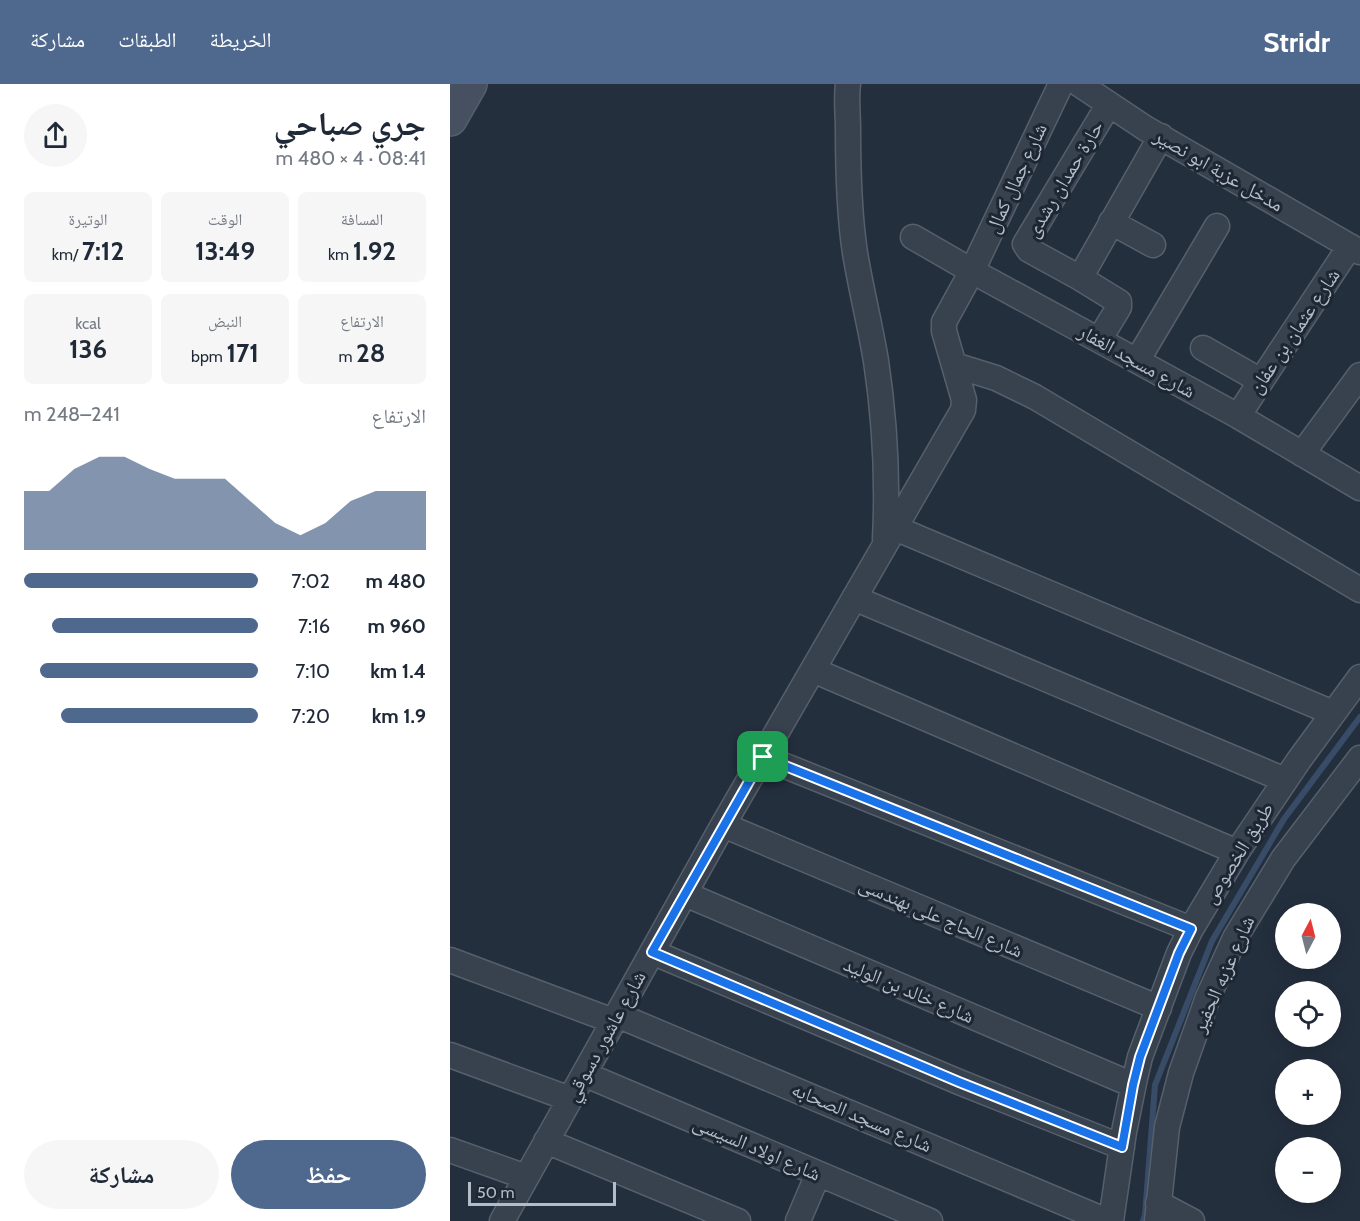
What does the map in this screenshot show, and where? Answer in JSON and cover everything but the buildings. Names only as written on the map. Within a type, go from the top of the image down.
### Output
[{"type":"main road","points":[[450,119],[470,84]]},
{"type":"street","points":[[848,84],[848,150],[855,253],[876,360],[882,406],[890,536],[1333,713]]},
{"type":"street","name":"شارع جمال كمال","points":[[890,536],[965,405],[943,326],[972,271],[1061,84]]},
{"type":"street","name":"مدخل عزبة ابو نصير","points":[[1079,84],[1145,128],[1355,249]]},
{"type":"street","name":"حارة حمدان رشدى","points":[[1099,340],[1119,307],[1119,302],[1029,250],[1025,244],[1109,104]]},
{"type":"street","points":[[1080,278],[1161,136]]},
{"type":"street","points":[[1111,222],[1153,246]]},
{"type":"street","points":[[1137,361],[1217,226]]},
{"type":"street","name":"شارع مسجد الغفار","points":[[913,237],[1238,416],[1360,488]]},
{"type":"street","name":"شارع عثمان بن عفان","points":[[1238,416],[1355,249]]},
{"type":"street","points":[[1203,348],[1261,381]]},
{"type":"street","points":[[954,365],[996,378],[1035,397],[1360,590]]},
{"type":"street","points":[[1302,454],[1360,375]]},
{"type":"street","name":"شارع عاشور دسوقي","points":[[510,1219],[526,1177],[546,1141],[723,825],[890,536]]},
{"type":"street","points":[[854,598],[1286,780]]},
{"type":"street","points":[[813,670],[1237,852]]},
{"type":"street","name":"طريق الخصوص","points":[[1109,1221],[1140,1057],[1179,953],[1237,852],[1360,677]]},
{"type":"street","points":[[763,757],[1191,929]]},
{"type":"street","name":"شارع عزبه الحفير","points":[[1157,1212],[1167,1127],[1181,1073],[1208,998],[1235,938],[1283,859],[1360,758]]},
{"type":"street","name":"شارع الحاج على بهندسى","points":[[723,825],[1159,1008]]},
{"type":"street","name":"شارع خالد بن الوليد","points":[[685,894],[1133,1085]]},
{"type":"street","points":[[652,952],[959,1082],[1122,1147]]},
{"type":"street","name":"شارع مسجد الصحابه","points":[[450,960],[615,1018],[1109,1221]]},
{"type":"street","points":[[450,1055],[570,1099]]},
{"type":"street","name":"شارع اولاد السيسى","points":[[584,1074],[930,1221]]},
{"type":"street","points":[[546,1141],[738,1221]]},
{"type":"street","points":[[450,1150],[526,1177]]},
{"type":"street","points":[[798,1221],[818,1174]]},
{"type":"street","points":[[1157,1212],[1192,1221]]},
{"type":"waterway","points":[[1143,1221],[1155,1085],[1212,941],[1284,819],[1360,717]]},
{"type":"route","points":[[763,757],[1191,929],[1179,953],[1140,1057],[1122,1147],[959,1082],[652,952],[763,757]]}]
